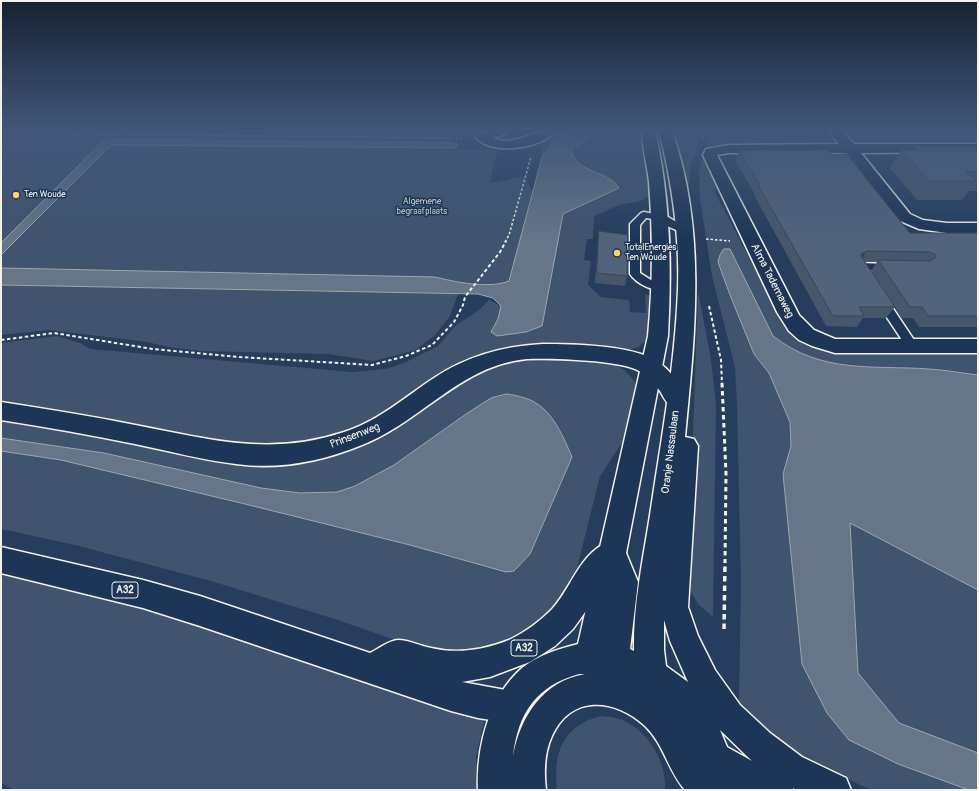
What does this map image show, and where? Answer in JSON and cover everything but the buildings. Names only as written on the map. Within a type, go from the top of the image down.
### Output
[{"type":"main road","points":[[529,790],[529,755],[537,729],[551,708],[569,694],[584,689],[603,669],[624,582],[612,553],[632,455],[641,420],[650,367],[658,336],[660,286],[659,216],[654,168]]},
{"type":"main road","name":"Oranje Nassaulaan","points":[[652,674],[649,650],[649,619],[679,390],[686,289],[683,228],[680,197],[675,168]]},
{"type":"main road","name":"Alma Tademaweg","points":[[716,168],[794,325],[805,336],[820,343],[835,346],[978,346]]},
{"type":"main road","points":[[865,168],[904,218],[919,224],[947,228],[978,228]]},
{"type":"main road","name":"Prinsenweg","points":[[1,411],[82,424],[236,454],[254,456],[275,455],[306,452],[334,445],[368,433],[404,412],[453,376],[476,364],[514,352],[563,350],[623,358],[650,367]]},
{"type":"main road","points":[[650,367],[679,390],[689,404],[674,607],[685,641],[704,681],[729,716],[758,745],[790,769],[834,790]]},
{"type":"main road","name":"A32","points":[[371,669],[397,655],[433,664],[458,667],[490,662],[519,651],[544,635],[563,619],[578,598],[590,574],[612,553]]},
{"type":"main road","name":"A32","points":[[1,560],[157,599],[207,614],[451,695],[478,702],[511,707]]},
{"type":"main road","points":[[495,790],[493,771],[498,741],[511,707],[519,694],[534,678],[551,667],[570,660],[603,669],[635,666],[652,674],[677,693],[695,714],[709,740],[715,779]]},
{"type":"main road","points":[[603,669],[624,693],[641,701],[660,717],[677,742],[685,762],[694,775],[715,779],[737,772],[776,790]]},
{"type":"lane","points":[[660,286],[646,283],[635,274],[635,224],[644,215],[659,216],[683,228]]},
{"type":"lane","points":[[899,267],[860,266],[912,346]]},
{"type":"path","points":[[1,340],[54,333],[176,351],[239,357],[372,365],[406,356],[432,345],[454,322],[463,305],[465,297],[500,252],[509,235],[527,168]]},
{"type":"path","points":[[700,238],[753,242]]},
{"type":"path","points":[[707,300],[721,360],[726,474],[724,629]]},
{"type":"green space","name":"Ten Woude","points":[[1,168],[75,168],[1,243]]},
{"type":"green space","name":"Algemene begraafplaats","points":[[88,168],[493,168],[490,183],[526,176],[532,192],[509,281],[501,283],[472,284],[435,277],[1,268],[1,255]]},
{"type":"green space","points":[[587,168],[649,168],[651,195],[640,201],[619,205],[594,216],[593,239],[587,239],[584,260],[591,261],[588,285],[601,297],[629,300],[630,312],[646,313],[645,295],[651,295],[656,298],[648,339],[638,347],[624,351],[542,344],[525,345],[483,354],[463,363],[387,413],[341,435],[305,443],[238,446],[1,404],[1,343],[57,336],[80,343],[90,349],[352,372],[386,369],[404,363],[438,346],[456,325],[478,311],[489,300],[501,306],[498,319],[491,332],[497,336],[526,332],[542,326],[563,214],[618,188],[607,178]]},
{"type":"green space","points":[[682,168],[691,168],[689,197]]},
{"type":"green space","points":[[700,168],[709,168],[717,187],[715,193],[784,324],[796,336],[817,347],[842,352],[978,352],[978,375],[929,369],[848,365],[810,357],[773,336],[730,249],[720,255],[719,262],[754,354],[769,373],[790,422],[791,446],[783,474],[849,740],[898,764],[969,790],[872,790],[811,763],[764,730],[739,704],[741,582],[735,367],[712,276],[700,199]]},
{"type":"green space","points":[[1,285],[458,294],[450,316],[435,335],[416,350],[373,361],[328,354],[201,351],[168,347],[147,342],[49,330],[1,335]]},
{"type":"green space","points":[[698,292],[711,359],[716,405],[713,617],[699,605],[691,592],[689,571]]},
{"type":"green space","points":[[549,355],[613,364],[624,370],[630,376],[635,382],[636,388],[628,434],[600,476],[575,576],[563,599],[523,635],[481,650],[452,652],[395,640],[338,620],[211,581],[75,545],[1,529],[1,451],[61,460],[410,545],[506,572],[514,571],[530,554],[572,457],[466,414],[394,465],[355,486],[337,492],[300,493],[261,488],[104,453],[1,438],[1,420],[291,461],[462,378],[505,360]]},
{"type":"green space","points":[[850,522],[978,590],[978,753],[899,723],[857,673]]},
{"type":"green space","points":[[1,572],[123,603],[184,621],[304,659],[484,721],[476,757],[477,790],[15,790],[1,783]]},
{"type":"green space","points":[[601,716],[614,717],[627,722],[637,728],[645,736],[658,756],[665,779],[665,790],[557,790],[557,764],[563,743],[569,734],[577,727]]},
{"type":"shaded area","points":[[76,168],[88,168],[1,255],[1,243]]},
{"type":"shaded area","points":[[539,168],[587,168],[614,182],[619,188],[563,214],[542,326],[526,332],[497,336],[491,332],[498,319],[501,306],[493,298],[478,294],[1,285],[1,268],[435,277],[482,285],[509,281]]},
{"type":"shaded area","points":[[724,249],[730,249],[773,336],[791,348],[810,357],[848,365],[929,369],[978,375],[978,590],[850,523],[858,673],[899,723],[978,753],[978,790],[969,790],[898,764],[849,740],[827,713],[802,664],[783,474],[791,446],[790,422],[769,373],[754,354],[730,295],[718,262]]},
{"type":"shaded area","points":[[507,394],[525,398],[542,407],[560,430],[572,457],[530,554],[514,571],[506,572],[410,545],[245,504],[61,460],[1,451],[1,438],[104,453],[261,488],[300,493],[337,492],[355,486],[394,465],[491,398]]},
{"type":"place","name":"Ten Woude","points":[[16,195]]},
{"type":"place","name":"TotalEnergies Ten Woude","points":[[617,253]]}]
